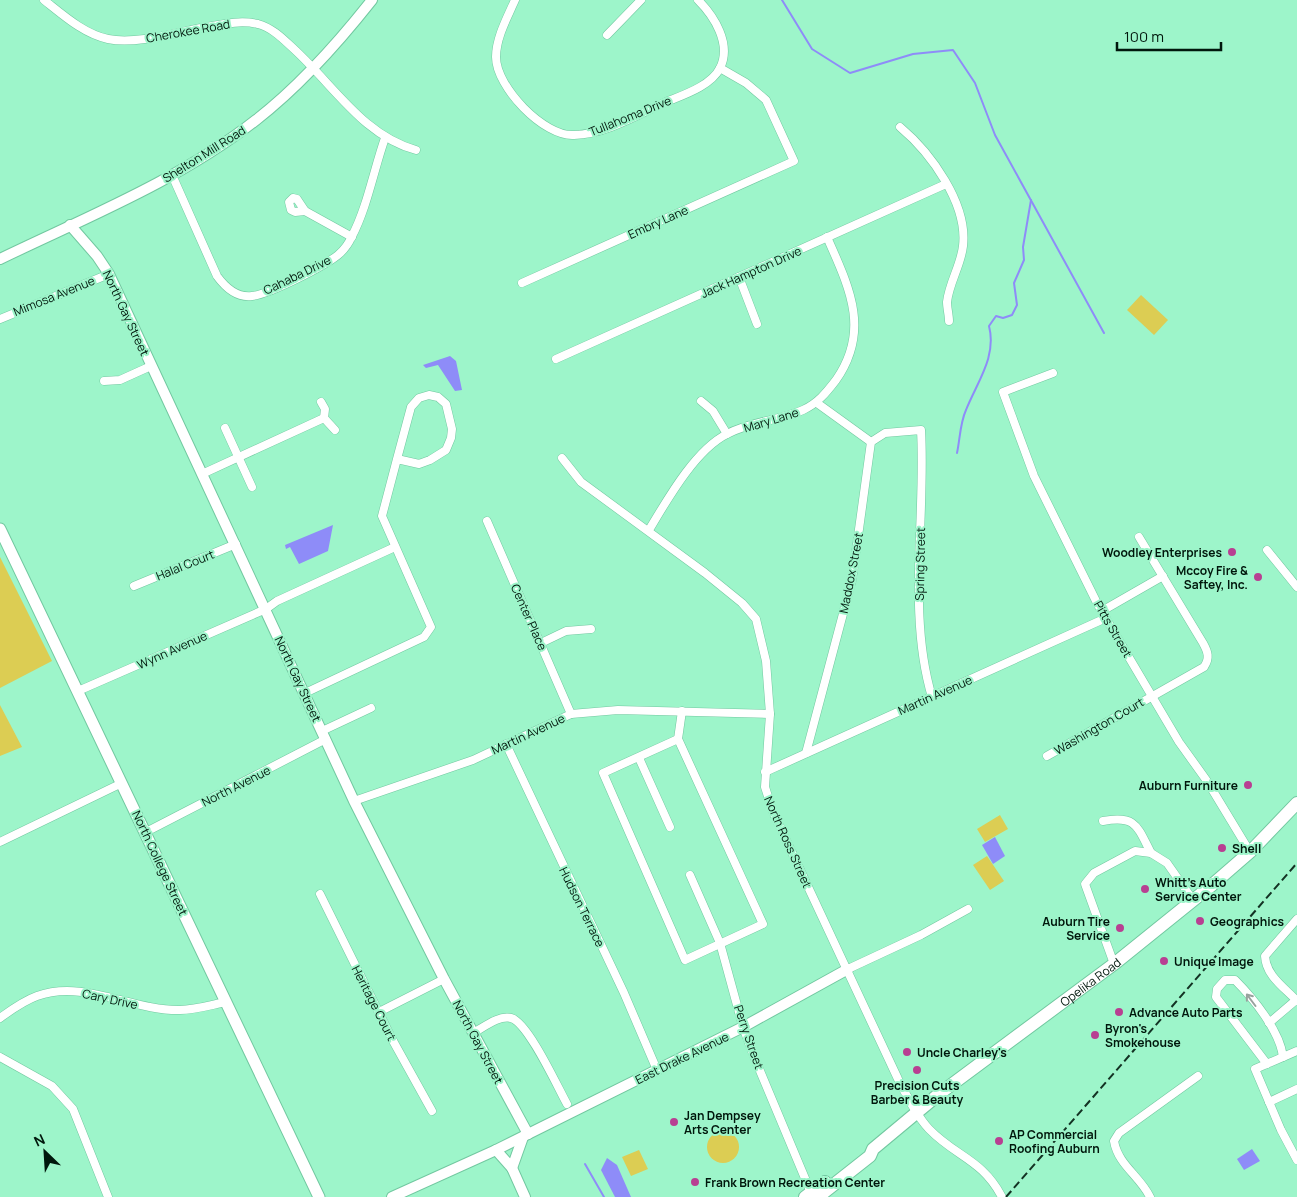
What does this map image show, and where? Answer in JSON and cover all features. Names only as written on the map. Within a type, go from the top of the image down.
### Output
[{"type":"main road","name":"North College Street","points":[[0,529],[319,1197]]},
{"type":"main road","name":"Opelika Road","points":[[812,1196],[866,1150],[873,1149],[939,1094],[1114,964],[1193,900],[1250,852],[1297,803]]},
{"type":"street","name":"Cherokee Road","points":[[44,0],[92,34],[115,40],[138,39],[235,22],[260,25],[275,32],[314,67],[371,128],[385,138],[416,150]]},
{"type":"street","name":"Shelton Mill Road","points":[[0,258],[172,175],[217,149],[256,120],[314,67],[372,0]]},
{"type":"street","name":"Tullahoma Drive","points":[[515,0],[501,33],[496,57],[498,65],[507,89],[542,123],[563,135],[588,134],[626,120],[692,90],[712,77],[720,68]]},
{"type":"street","points":[[607,35],[640,0]]},
{"type":"street","points":[[698,0],[708,11],[720,33],[723,51],[720,68]]},
{"type":"street","name":"Embry Lane","points":[[522,283],[794,160],[766,100],[746,83],[720,68]]},
{"type":"street","points":[[900,127],[918,142],[946,184],[955,199],[963,226],[963,247],[947,302],[950,321]]},
{"type":"street","name":"Cahaba Drive","points":[[172,175],[217,276],[235,293],[252,296],[285,283],[339,254],[352,237],[359,221],[385,138]]},
{"type":"street","name":"Jack Hampton Drive","points":[[556,359],[946,184]]},
{"type":"street","points":[[305,211],[352,237]]},
{"type":"street","name":"North Gay Street","points":[[70,225],[97,256],[109,274],[354,801],[525,1135]]},
{"type":"street","name":"Mary Lane","points":[[650,530],[666,502],[711,445],[726,434],[748,426],[788,416],[817,403],[839,375],[850,353],[855,330],[854,307],[847,284],[827,238]]},
{"type":"street","name":"Mimosa Avenue","points":[[0,319],[109,274]]},
{"type":"street","points":[[739,277],[757,324]]},
{"type":"street","points":[[104,381],[120,380],[151,366]]},
{"type":"street","name":"Pitts Street","points":[[1053,373],[1003,392],[1034,476],[1104,615],[1152,696],[1250,852]]},
{"type":"street","points":[[305,693],[424,637],[428,633],[430,622],[382,516],[397,459],[411,407],[419,398],[429,395],[438,398],[446,404],[452,428],[451,438],[446,450],[430,460],[419,464],[397,459]]},
{"type":"street","points":[[701,400],[713,411],[726,434]]},
{"type":"street","points":[[321,402],[325,409],[324,418],[335,430]]},
{"type":"street","points":[[817,403],[871,442]]},
{"type":"street","points":[[202,474],[324,418]]},
{"type":"street","points":[[225,428],[252,487]]},
{"type":"street","name":"Spring Street","points":[[871,442],[885,432],[920,430],[922,463],[920,631],[925,674],[932,697]]},
{"type":"street","name":"Maddox Street","points":[[806,753],[852,580],[871,442]]},
{"type":"street","name":"North Ross Street","points":[[562,458],[580,482],[620,512],[650,530],[742,603],[756,619],[766,661],[770,714],[765,787],[773,812],[898,1079],[917,1113],[929,1129],[987,1173],[1002,1197]]},
{"type":"street","name":"Center Place","points":[[486,521],[571,714]]},
{"type":"street","points":[[1139,537],[1163,576]]},
{"type":"street","name":"Halal Court","points":[[134,586],[236,544]]},
{"type":"street","name":"Wynn Avenue","points":[[78,691],[266,609],[277,601],[395,546]]},
{"type":"street","points":[[1267,550],[1297,587]]},
{"type":"street","name":"Martin Avenue","points":[[765,772],[932,697],[1104,615],[1163,576]]},
{"type":"street","name":"Washington Court","points":[[1047,756],[1204,667],[1208,660],[1208,651],[1163,576]]},
{"type":"street","points":[[540,643],[566,631],[591,628]]},
{"type":"street","name":"North Avenue","points":[[146,832],[371,708]]},
{"type":"street","name":"Martin Avenue","points":[[354,801],[473,760],[571,714],[618,710],[770,714]]},
{"type":"street","points":[[678,739],[603,773],[685,960],[763,924],[678,739],[682,711]]},
{"type":"street","name":"Hudson Terrace","points":[[506,744],[624,993],[658,1070]]},
{"type":"street","points":[[639,758],[670,827]]},
{"type":"street","points":[[0,842],[122,782]]},
{"type":"street","points":[[1103,821],[1122,818],[1132,822],[1151,853]]},
{"type":"street","points":[[1114,964],[1085,884],[1094,873],[1135,850],[1151,853],[1167,863],[1193,900]]},
{"type":"street","name":"Perry Street","points":[[690,875],[720,943],[743,1028],[812,1196]]},
{"type":"street","name":"Heritage Court","points":[[320,894],[379,1012],[432,1111]]},
{"type":"street","name":"East Drake Avenue","points":[[392,1197],[496,1150],[743,1028],[848,969],[921,935],[968,909]]},
{"type":"street","points":[[1269,1023],[1297,1001],[1272,976],[1266,965],[1265,956],[1297,919]]},
{"type":"street","points":[[1267,1064],[1216,997],[1216,989],[1222,982],[1230,978],[1235,980],[1276,1032],[1283,1057]]},
{"type":"street","points":[[379,1012],[444,979]]},
{"type":"street","name":"Cary Drive","points":[[0,1018],[37,996],[61,991],[85,992],[156,1008],[180,1010],[226,1002]]},
{"type":"street","points":[[472,1033],[502,1018],[511,1018],[519,1022],[541,1056],[567,1104]]},
{"type":"street","points":[[1297,1051],[1255,1069],[1297,1160]]},
{"type":"street","points":[[0,1057],[52,1086],[73,1109],[108,1197]]},
{"type":"street","points":[[1150,1197],[1123,1163],[1114,1141],[1119,1133],[1198,1076]]},
{"type":"street","points":[[1269,1102],[1297,1089]]},
{"type":"street","points":[[512,1168],[525,1135]]},
{"type":"street","points":[[496,1150],[512,1168],[525,1197]]},
{"type":"shaded area","points":[[1141,295],[1168,320],[1154,335],[1127,310]]},
{"type":"shaded area","points":[[450,356],[456,361],[462,390],[455,391],[438,365],[426,368],[423,365]]},
{"type":"shaded area","points":[[333,525],[328,551],[299,564],[290,547],[286,549],[285,545]]},
{"type":"shaded area","points":[[0,557],[52,661],[0,688]]},
{"type":"shaded area","points":[[0,705],[22,747],[0,756]]},
{"type":"shaded area","points":[[1000,815],[1008,829],[985,842],[977,829]]},
{"type":"shaded area","points":[[995,837],[1005,856],[993,864],[982,845]]},
{"type":"shaded area","points":[[987,856],[1004,881],[990,890],[973,865]]},
{"type":"shaded area","points":[[723,1131],[729,1132],[734,1136],[738,1141],[738,1153],[734,1158],[729,1162],[723,1163],[717,1162],[712,1158],[708,1153],[707,1147],[708,1141],[712,1136],[717,1132]]},
{"type":"shaded area","points":[[1252,1149],[1260,1161],[1244,1170],[1237,1159]]},
{"type":"shaded area","points":[[639,1150],[648,1169],[631,1176],[622,1157]]},
{"type":"shaded area","points":[[607,1158],[617,1165],[631,1197],[615,1197],[601,1170]]},
{"type":"waterway","points":[[782,0],[812,49],[850,73],[913,54],[953,50],[975,83],[995,135],[1104,333]]},
{"type":"waterway","points":[[957,453],[964,415],[988,359],[991,337],[989,326],[996,316],[1003,318],[1012,315],[1017,305],[1014,283],[1024,260],[1023,247],[1031,200]]},
{"type":"waterway","points":[[585,1164],[604,1197]]},
{"type":"railway","points":[[1006,1197],[1297,863]]},
{"type":"place","name":"Woodley Enterprises","points":[[1232,552]]},
{"type":"place","name":"Mccoy Fire & Saftey, Inc.","points":[[1258,577]]},
{"type":"place","name":"Auburn Furniture","points":[[1248,785]]},
{"type":"place","name":"Shell","points":[[1222,848]]},
{"type":"place","name":"Whitt's Auto Service Center","points":[[1145,889]]},
{"type":"place","name":"Geographics","points":[[1200,921]]},
{"type":"place","name":"Auburn Tire Service","points":[[1120,928]]},
{"type":"place","name":"Unique Image","points":[[1164,961]]},
{"type":"place","name":"Advance Auto Parts","points":[[1119,1012]]},
{"type":"place","name":"Byron's Smokehouse","points":[[1095,1035]]},
{"type":"place","name":"Uncle Charley's","points":[[907,1052]]},
{"type":"place","name":"Precision Cuts Barber & Beauty","points":[[917,1070]]},
{"type":"place","name":"Jan Dempsey Arts Center","points":[[674,1122]]},
{"type":"place","name":"AP Commercial Roofing Auburn","points":[[999,1141]]},
{"type":"place","name":"Frank Brown Recreation Center","points":[[695,1182]]}]
